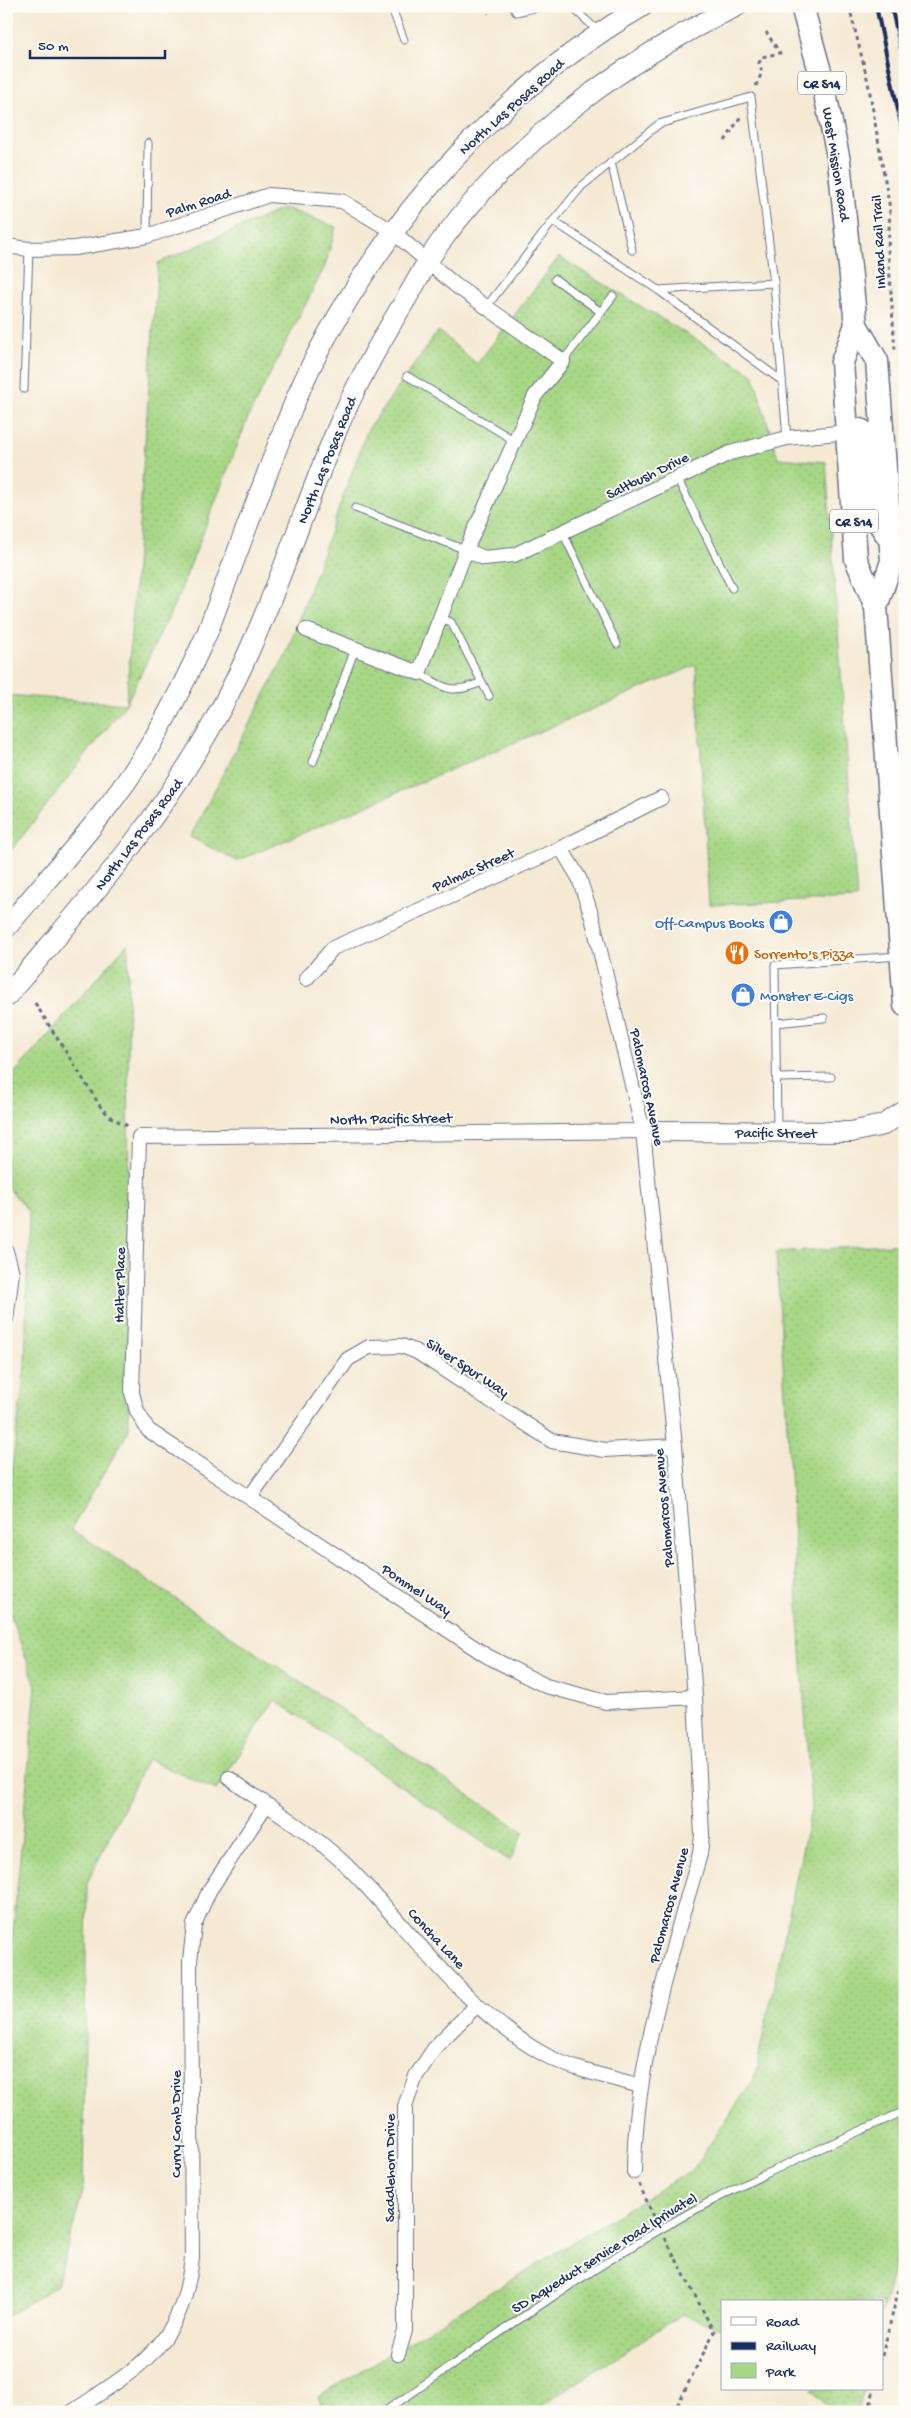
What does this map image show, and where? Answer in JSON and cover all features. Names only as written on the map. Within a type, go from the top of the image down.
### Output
[{"type":"main road","name":"North Las Posas Road","points":[[6,928],[108,805],[148,748],[168,714],[208,632],[294,404],[310,368],[341,311],[392,231],[450,162],[484,126],[546,73],[600,33],[642,6]]},
{"type":"main road","name":"North Las Posas Road","points":[[6,997],[149,824],[184,774],[214,723],[262,617],[350,398],[368,362],[440,243],[464,212],[550,126],[604,84],[651,52],[737,6]]},
{"type":"main road","name":"West Mission Road","points":[[802,6],[822,79],[839,160],[856,325],[877,361],[892,561],[876,607]]},
{"type":"main road","name":"West Mission Road","points":[[856,325],[842,362],[856,559],[876,607],[905,1005]]},
{"type":"main road","points":[[848,432],[860,430],[865,433],[873,514],[890,541]]},
{"type":"main road","name":"Pacific Street","points":[[643,1131],[851,1132],[883,1125],[905,1112]]},
{"type":"street","name":"Palm Road","points":[[6,246],[30,249],[75,248],[147,236],[269,195],[342,201],[392,231],[429,262]]},
{"type":"street","points":[[306,630],[419,673],[466,550],[535,396],[563,361],[455,285],[429,262]]},
{"type":"street","name":"Saltbush Drive","points":[[466,550],[484,558],[514,555],[730,453],[787,438],[848,432]]},
{"type":"street","name":"Palmac Street","points":[[306,979],[333,948],[561,848],[661,798]]},
{"type":"street","name":"Palomarcos Avenue","points":[[561,848],[579,878],[592,917],[643,1131],[674,1446],[695,1697],[702,1835],[700,1854],[648,2038],[634,2129],[634,2172]]},
{"type":"street","name":"North Pacific Street","points":[[139,1136],[643,1131]]},
{"type":"street","name":"Halter Place","points":[[139,1136],[132,1393],[137,1411],[148,1430]]},
{"type":"street","points":[[6,1251],[12,1273],[6,1319]]},
{"type":"street","name":"Silver Spur Way","points":[[250,1497],[348,1359],[369,1347],[402,1346],[417,1352],[552,1440],[605,1450],[674,1446]]},
{"type":"street","name":"Pommel Way","points":[[148,1430],[487,1656],[546,1686],[606,1702],[695,1697]]},
{"type":"street","name":"Concha Lane","points":[[229,1778],[266,1806],[306,1830],[346,1866],[477,2005],[510,2033],[548,2056],[578,2069],[641,2086]]},
{"type":"street","name":"Curry Comb Drive","points":[[72,2412],[141,2365],[163,2340],[180,2313],[189,2286],[192,2258],[190,1961],[194,1925],[209,1891],[266,1806]]},
{"type":"street","name":"Saddlehorn Drive","points":[[398,2354],[406,2331],[405,2106],[416,2076],[436,2046],[477,2005]]},
{"type":"lane","points":[[391,6],[404,40]]},
{"type":"lane","points":[[513,6],[516,12],[543,6]]},
{"type":"lane","points":[[571,6],[600,33]]},
{"type":"lane","points":[[487,306],[582,186],[611,162],[659,124],[750,97],[774,283],[787,438]]},
{"type":"lane","points":[[147,236],[148,143]]},
{"type":"lane","points":[[611,162],[632,250]]},
{"type":"lane","points":[[553,221],[658,290],[782,381]]},
{"type":"lane","points":[[24,389],[30,249]]},
{"type":"lane","points":[[555,279],[601,312]]},
{"type":"lane","points":[[658,290],[774,283]]},
{"type":"lane","points":[[563,361],[613,296]]},
{"type":"lane","points":[[407,376],[515,441]]},
{"type":"lane","points":[[677,478],[732,588]]},
{"type":"lane","points":[[355,508],[466,550]]},
{"type":"lane","points":[[562,533],[617,644]]},
{"type":"lane","points":[[440,618],[451,622],[489,696]]},
{"type":"lane","points":[[312,762],[355,649]]},
{"type":"lane","points":[[419,673],[445,688],[463,690],[482,682]]},
{"type":"lane","points":[[777,1132],[775,965],[902,956]]},
{"type":"lane","points":[[776,1022],[824,1018]]},
{"type":"lane","points":[[777,1078],[831,1077]]},
{"type":"lane","name":"SD Aqueduct service road (private)","points":[[384,2412],[562,2292],[661,2230],[794,2161],[905,2111]]},
{"type":"path","points":[[485,6],[488,14]]},
{"type":"path","name":"Inland Rail Trail","points":[[849,6],[873,107],[890,209],[888,249],[896,355]]},
{"type":"path","points":[[725,141],[762,72],[759,63],[762,56],[780,53],[766,32]]},
{"type":"path","points":[[36,1003],[102,1109],[112,1118],[128,1124],[139,1136]]},
{"type":"path","points":[[634,2172],[661,2230],[714,2332],[678,2404],[676,2412]]},
{"type":"path","points":[[884,2348],[905,2264]]},
{"type":"path","points":[[869,2412],[874,2390]]},
{"type":"green space","points":[[285,208],[336,227],[325,266],[249,415],[178,597],[126,704],[158,263]]},
{"type":"green space","points":[[559,257],[753,374],[778,458],[826,462],[857,899],[709,905],[696,665],[237,861],[190,837],[287,652],[367,431],[438,331],[477,364]]},
{"type":"green space","points":[[6,695],[126,704],[6,857]]},
{"type":"green space","points":[[128,943],[129,1430],[71,1529],[524,1832],[510,1861],[275,1700],[216,1790],[147,1759],[87,1883],[83,2191],[57,2285],[6,2317],[6,2006],[36,1686],[6,1603],[6,1513],[25,1368],[29,1212],[6,1185],[6,1083]]},
{"type":"green space","points":[[905,1244],[905,2222],[884,2305],[884,2300],[721,2300],[721,2329],[682,2314],[531,2412],[325,2412],[318,2397],[693,2169],[754,2079],[811,1809],[776,1252]]},
{"type":"green space","points":[[813,2390],[864,2390],[858,2412],[832,2412]]},
{"type":"railway","points":[[876,6],[905,143]]},
{"type":"railway","points":[[891,6],[905,66]]},
{"type":"railway","points":[[903,2412],[905,2403]]},
{"type":"place","name":"Off-Campus Books","points":[[781,922]]},
{"type":"place","name":"Sorrento's Pizza","points":[[737,953]]},
{"type":"place","name":"Monster E-Cigs","points":[[743,995]]}]
